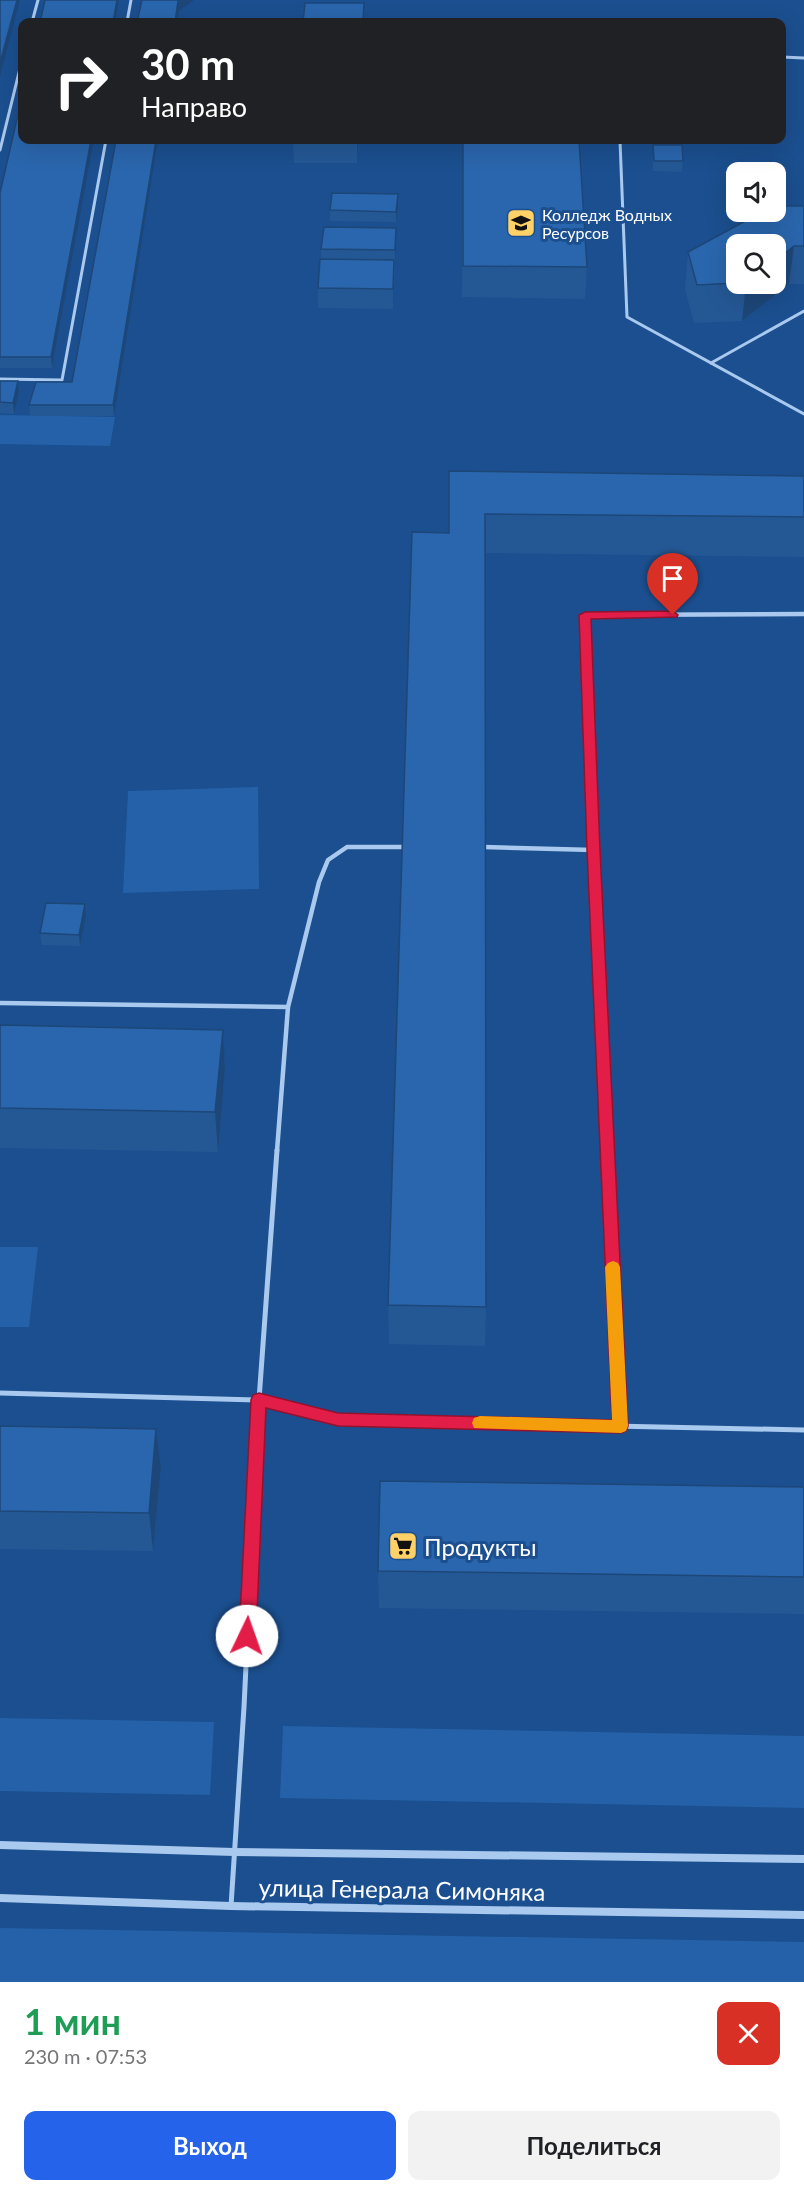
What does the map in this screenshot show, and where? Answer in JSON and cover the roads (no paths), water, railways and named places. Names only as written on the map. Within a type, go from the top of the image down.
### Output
[{"type":"street","name":"улица Генерала Симоняка","points":[[0,1845],[234,1852],[804,1859]]},
{"type":"street","name":"улица Генерала Симоняка","points":[[0,1898],[231,1906],[804,1916]]},
{"type":"lane","points":[[33,18],[38,0]]},
{"type":"lane","points":[[128,18],[131,2],[136,0]]},
{"type":"lane","points":[[786,57],[804,58]]},
{"type":"lane","points":[[0,150],[18,76]]},
{"type":"lane","points":[[0,380],[62,380],[105,144]]},
{"type":"lane","points":[[620,144],[627,317],[804,414]]},
{"type":"lane","points":[[711,363],[804,311]]},
{"type":"lane","points":[[621,1426],[593,850],[585,615],[804,614]]},
{"type":"lane","points":[[231,1906],[244,1707],[259,1400],[288,1007],[319,882],[328,860],[348,847],[404,847]]},
{"type":"lane","points":[[484,847],[593,850]]},
{"type":"lane","points":[[0,1003],[288,1007]]},
{"type":"lane","points":[[0,1393],[259,1400],[338,1420],[804,1430]]},
{"type":"place","name":"Колледж Водных Ресурсов","points":[[521,223]]},
{"type":"place","name":"Продукты","points":[[403,1546]]}]
